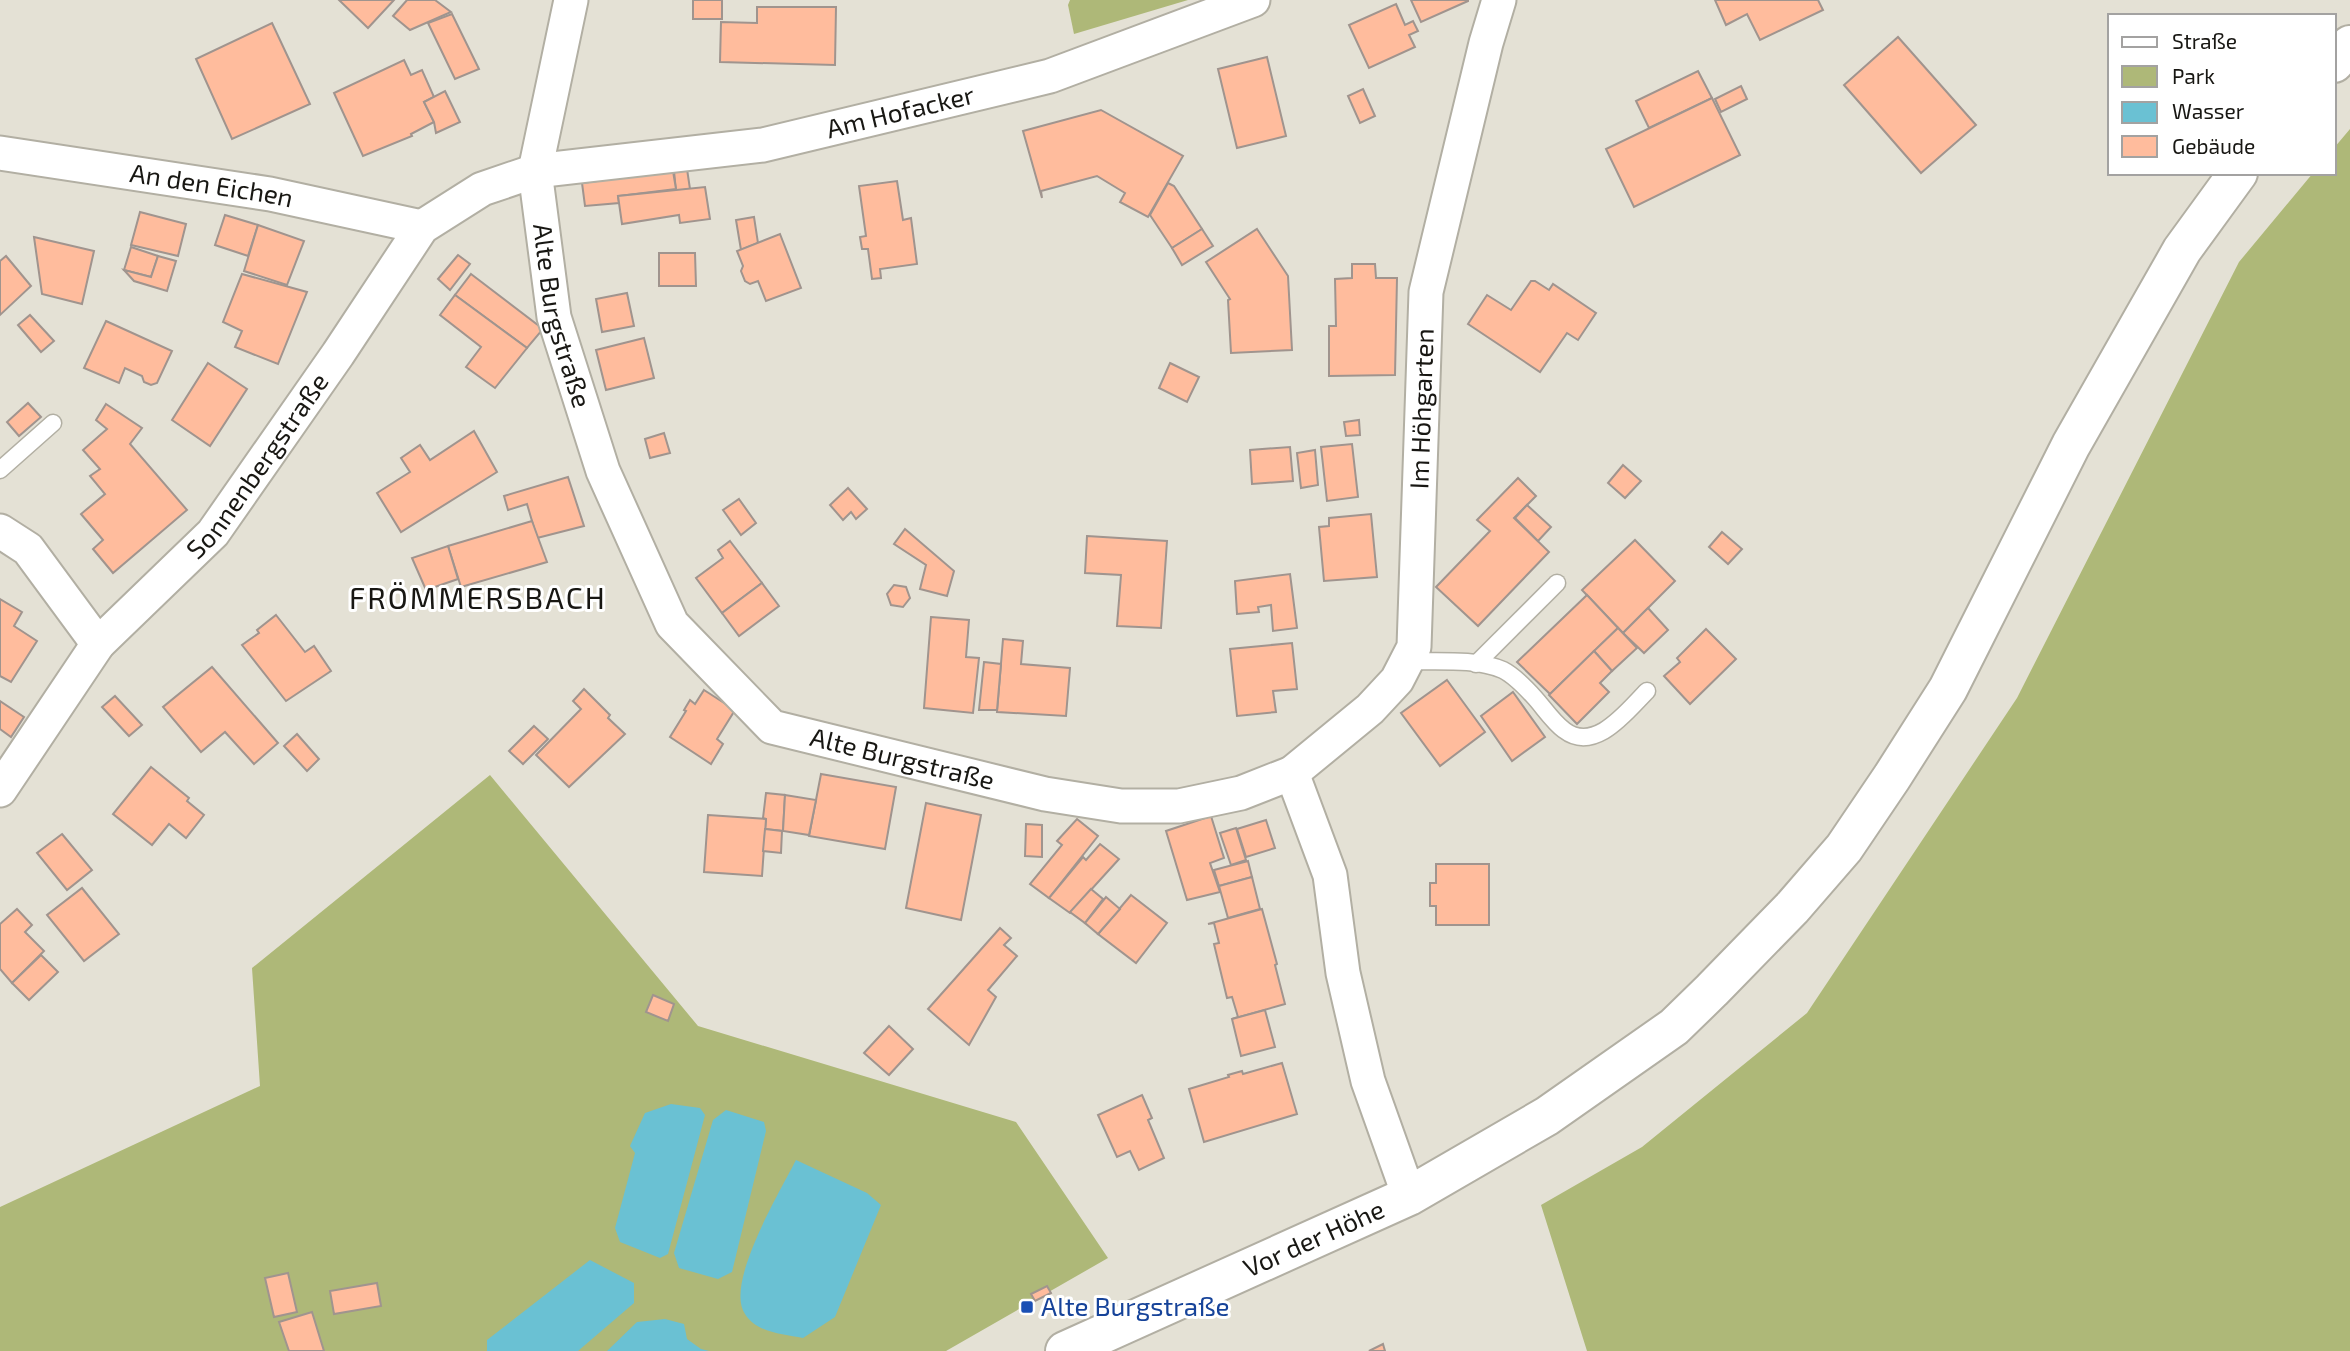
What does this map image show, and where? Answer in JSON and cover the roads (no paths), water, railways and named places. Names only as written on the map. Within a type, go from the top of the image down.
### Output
[{"type":"main road","points":[[2336,61],[2350,45]]},
{"type":"main road","name":"Vor der Höhe","points":[[1065,1351],[1409,1196],[1547,1116],[1674,1027],[1792,908],[1844,848],[1892,777],[1948,689],[2071,445],[2182,250],[2237,175]]},
{"type":"street","name":"Alte Burgstraße","points":[[571,0],[535,171],[554,317],[603,471],[671,624],[772,727],[1045,794],[1121,806],[1179,806],[1241,793],[1292,773]]},
{"type":"street","name":"Am Hofacker","points":[[535,171],[763,145],[1050,76],[1253,0]]},
{"type":"street","name":"Im Höhgarten","points":[[1292,773],[1370,709],[1397,680],[1414,647],[1426,292],[1486,43],[1499,0]]},
{"type":"street","name":"An den Eichen","points":[[0,153],[270,194],[422,227]]},
{"type":"street","name":"Sonnenbergstraße","points":[[0,790],[98,644],[213,533],[338,354],[422,227],[482,189],[535,171]]},
{"type":"street","points":[[0,531],[28,549],[98,644]]},
{"type":"street","points":[[1292,773],[1330,875],[1343,973],[1368,1081],[1409,1196]]},
{"type":"lane","points":[[0,471],[53,423]]},
{"type":"lane","points":[[1476,664],[1557,583]]},
{"type":"lane","points":[[1407,661],[1476,664],[1503,671],[1522,684],[1563,730],[1576,736],[1592,737],[1607,729],[1647,691]]},
{"type":"water","points":[[671,1104],[700,1108],[705,1115],[668,1254],[660,1258],[620,1242],[615,1228],[635,1153],[630,1146],[645,1113]]},
{"type":"water","points":[[726,1110],[764,1122],[766,1131],[732,1272],[718,1279],[679,1268],[674,1253],[713,1120]]},
{"type":"water","points":[[796,1160],[867,1193],[881,1205],[835,1317],[803,1338],[771,1332],[756,1325],[745,1314],[741,1300],[742,1282],[757,1237]]},
{"type":"water","points":[[590,1260],[634,1283],[634,1303],[578,1351],[487,1351],[487,1340]]},
{"type":"water","points":[[665,1319],[684,1324],[687,1339],[709,1351],[607,1351],[637,1322]]},
{"type":"place","name":"Alte Burgstraße","points":[[1027,1307]]},
{"type":"district","name":"FRÖMMERSBACH","points":[[478,599]]}]
